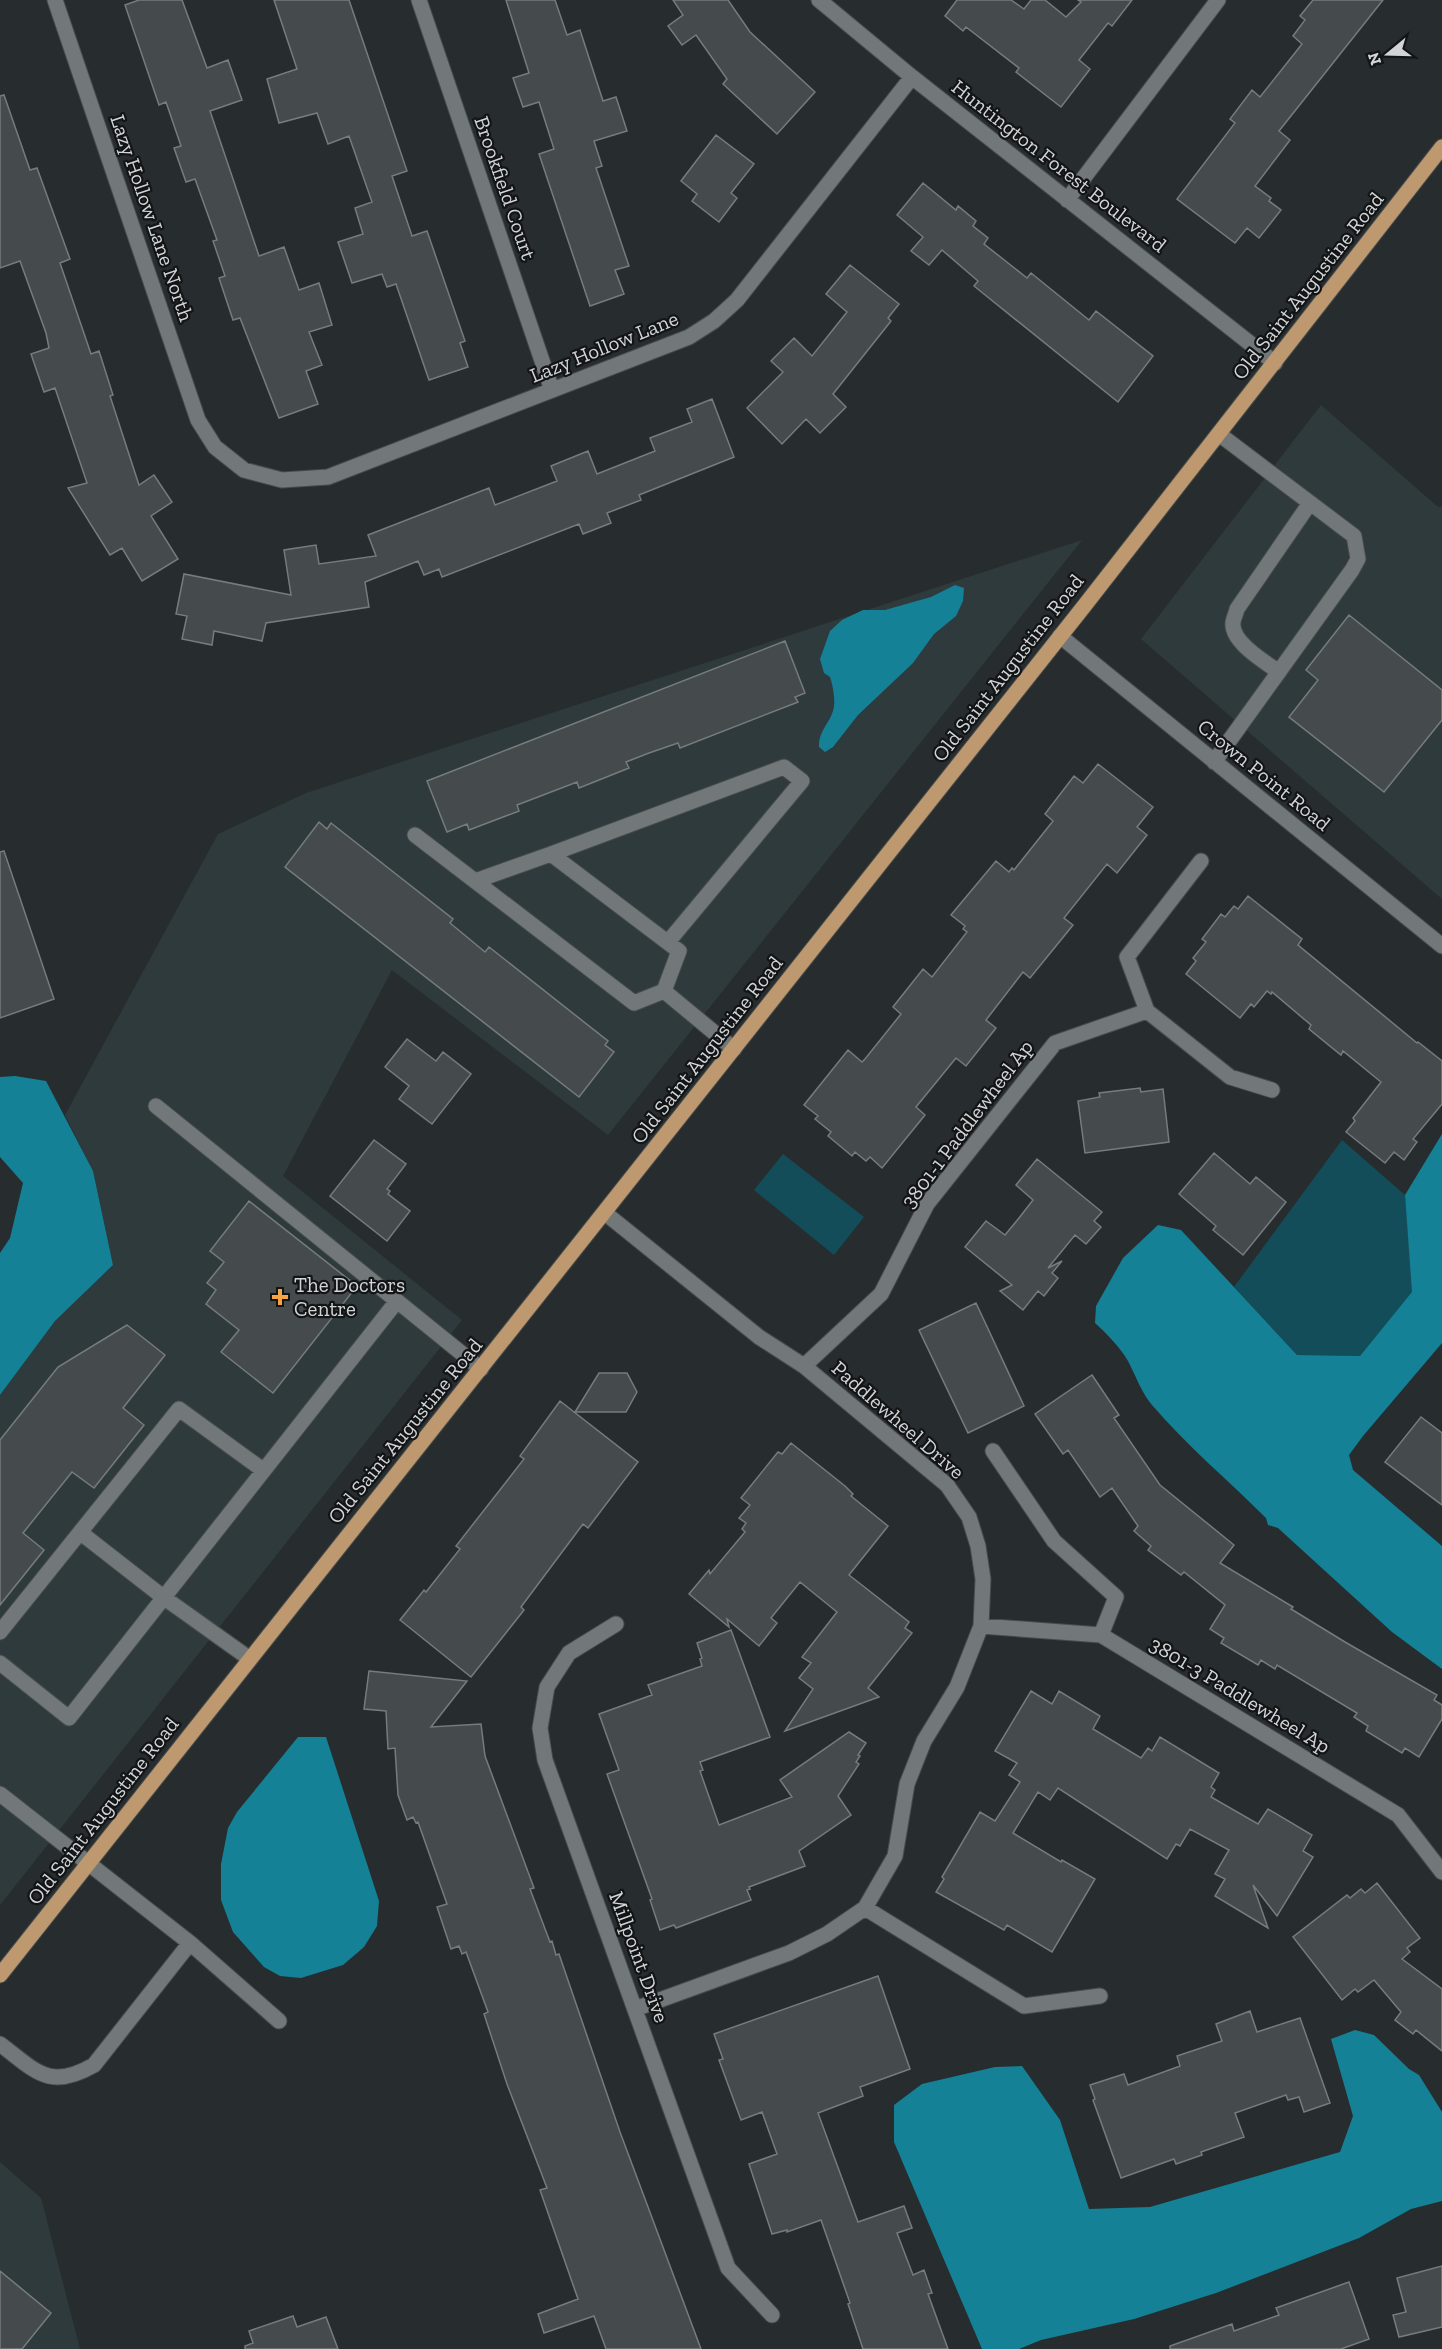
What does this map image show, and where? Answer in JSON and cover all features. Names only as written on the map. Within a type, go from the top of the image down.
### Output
[{"type":"main road","name":"Old Saint Augustine Road","points":[[0,1975],[605,1213],[1275,363],[1442,147]]},
{"type":"street","name":"Lazy Hollow Lane North","points":[[55,0],[198,420],[215,447]]},
{"type":"street","name":"Brookfield Court","points":[[418,0],[552,390]]},
{"type":"street","name":"Huntington Forest Boulevard","points":[[819,0],[912,77],[1275,363]]},
{"type":"street","points":[[1067,200],[1218,0]]},
{"type":"street","name":"Lazy Hollow Lane","points":[[215,447],[244,470],[282,480],[328,477],[689,337],[714,321],[737,300],[912,77]]},
{"type":"street","points":[[1214,762],[1358,559],[1354,536],[1219,434]]},
{"type":"street","points":[[1279,672],[1241,643],[1233,631],[1233,622],[1237,609],[1310,503]]},
{"type":"street","name":"Crown Point Road","points":[[1060,636],[1442,946]]},
{"type":"street","points":[[475,881],[784,767],[802,781],[668,942]]},
{"type":"street","points":[[415,835],[634,1003],[664,991],[679,951],[551,854]]},
{"type":"street","points":[[1201,861],[1127,957],[1147,1011],[1230,1077],[1272,1090]]},
{"type":"street","points":[[664,991],[734,1049]]},
{"type":"street","name":"3801-1 Paddlewheel Ap","points":[[804,1366],[881,1294],[927,1204],[1055,1043],[1147,1011]]},
{"type":"street","points":[[156,1106],[481,1369]]},
{"type":"street","name":"Paddlewheel Drive","points":[[605,1213],[759,1336],[804,1366],[947,1485],[969,1517],[978,1545],[983,1580],[981,1626],[957,1687],[924,1741],[907,1784],[895,1856],[865,1908]]},
{"type":"street","points":[[0,1663],[69,1718],[397,1300]]},
{"type":"street","points":[[0,1632],[179,1409],[263,1470]]},
{"type":"street","points":[[993,1451],[1054,1541],[1116,1597],[1101,1635]]},
{"type":"street","points":[[81,1533],[250,1659]]},
{"type":"street","name":"Millpoint Drive","points":[[616,1624],[568,1653],[548,1687],[540,1728],[545,1760],[728,2268],[772,2315]]},
{"type":"street","name":"3801-3 Paddlewheel Ap","points":[[981,1626],[1101,1635],[1398,1815],[1442,1872]]},
{"type":"street","points":[[0,1794],[190,1943],[279,2021]]},
{"type":"street","points":[[635,2009],[789,1953],[827,1934],[865,1908],[1024,2006],[1100,1996]]},
{"type":"street","points":[[0,2044],[41,2075],[57,2078],[78,2074],[94,2065],[190,1943]]},
{"type":"shaded area","points":[[1321,405],[1438,507],[1442,506],[1442,899],[1141,639]]},
{"type":"shaded area","points":[[1082,540],[608,1135],[392,970],[283,1176],[462,1320],[0,1905],[0,1395],[55,1321],[113,1265],[93,1172],[65,1115],[218,834],[306,793]]},
{"type":"shaded area","points":[[955,585],[964,588],[963,601],[956,616],[934,634],[913,663],[858,715],[833,747],[825,752],[819,747],[819,742],[833,711],[834,698],[830,677],[824,673],[820,659],[830,631],[842,620],[863,610],[885,610],[931,597]]},
{"type":"shaded area","points":[[15,1076],[46,1081],[93,1171],[113,1265],[55,1321],[0,1395],[0,1253],[10,1238],[23,1183],[0,1157],[0,1077]]},
{"type":"shaded area","points":[[1442,1134],[1442,1343],[1349,1455],[1353,1470],[1442,1546],[1442,1669],[1392,1632],[1278,1528],[1268,1525],[1266,1518],[1193,1449],[1152,1405],[1125,1356],[1095,1323],[1096,1306],[1123,1258],[1158,1225],[1181,1230],[1297,1355],[1360,1356],[1412,1292],[1405,1195]]},
{"type":"shaded area","points":[[1342,1140],[1405,1195],[1413,1292],[1360,1356],[1297,1355],[1234,1287]]},
{"type":"shaded area","points":[[783,1154],[864,1217],[834,1255],[754,1190]]},
{"type":"shaded area","points":[[298,1737],[326,1737],[379,1901],[377,1926],[364,1947],[343,1965],[301,1978],[280,1976],[264,1967],[233,1932],[221,1900],[221,1864],[228,1828],[237,1812]]},
{"type":"shaded area","points":[[1355,2030],[1374,2035],[1409,2069],[1419,2075],[1442,2112],[1442,2201],[1411,2209],[1359,2238],[1216,2293],[1134,2319],[1041,2340],[1019,2349],[982,2349],[894,2142],[894,2105],[922,2084],[995,2067],[1022,2066],[1060,2120],[1089,2209],[1150,2207],[1340,2152],[1353,2116],[1331,2039]]},
{"type":"shaded area","points":[[0,2162],[41,2198],[80,2349],[0,2349]]},
{"type":"building","points":[[139,0],[182,0],[207,68],[228,60],[242,100],[210,111],[259,256],[284,247],[299,290],[319,283],[332,325],[309,332],[322,365],[306,371],[318,404],[279,418],[240,318],[233,320],[219,278],[225,276],[213,241],[217,240],[195,179],[186,182],[174,148],[181,146],[166,102],[159,105],[125,5]]},
{"type":"building","points":[[274,0],[349,0],[407,171],[392,176],[412,236],[427,231],[465,341],[460,343],[468,367],[429,380],[396,284],[387,287],[382,274],[352,283],[338,242],[363,234],[355,208],[372,202],[349,136],[328,144],[317,113],[279,123],[267,79],[297,69]]},
{"type":"building","points":[[506,0],[555,0],[567,35],[580,30],[603,101],[616,97],[627,131],[594,141],[602,166],[596,168],[629,266],[615,270],[624,294],[590,306],[539,154],[554,149],[539,102],[523,107],[513,78],[529,73]]},
{"type":"building","points":[[673,0],[728,0],[750,32],[815,92],[777,134],[723,84],[727,79],[696,35],[682,45],[668,26],[683,15]]},
{"type":"building","points":[[957,0],[1011,0],[1024,9],[1031,0],[1045,0],[1066,17],[1081,2],[1078,0],[1132,0],[1112,26],[1108,23],[1079,60],[1090,69],[1061,107],[1016,72],[1019,68],[966,27],[963,31],[945,16]]},
{"type":"building","points":[[1313,0],[1383,0],[1279,131],[1290,140],[1255,186],[1271,198],[1269,201],[1281,210],[1259,238],[1247,228],[1235,243],[1177,199],[1235,123],[1230,119],[1252,90],[1260,97],[1302,44],[1293,36],[1305,20],[1300,16]]},
{"type":"building","points":[[4,95],[30,170],[37,168],[70,259],[60,263],[91,354],[99,351],[113,395],[110,396],[139,485],[154,475],[172,502],[151,516],[178,559],[142,581],[122,548],[110,555],[68,488],[87,483],[55,388],[44,392],[31,354],[49,348],[46,333],[20,261],[0,268],[0,96]]},
{"type":"building","points":[[716,135],[754,164],[731,193],[737,198],[719,222],[692,201],[697,194],[681,181]]},
{"type":"building","points":[[923,183],[956,210],[958,206],[976,221],[973,226],[988,238],[984,244],[1027,278],[1031,273],[1089,320],[1096,311],[1153,356],[1118,402],[974,286],[978,281],[942,250],[929,265],[911,251],[923,237],[897,215]]},
{"type":"building","points":[[850,265],[899,304],[888,318],[891,321],[833,394],[846,407],[820,433],[806,419],[782,444],[747,408],[783,372],[771,361],[794,338],[812,356],[847,312],[826,294]]},
{"type":"building","points":[[712,399],[734,457],[639,495],[641,500],[607,513],[611,523],[583,534],[579,524],[442,577],[439,569],[424,575],[418,561],[365,582],[369,607],[266,623],[262,641],[214,631],[212,645],[182,639],[187,616],[176,614],[184,574],[291,595],[284,550],[316,545],[319,564],[376,556],[368,535],[489,488],[495,505],[557,481],[551,466],[588,451],[597,474],[655,451],[650,438],[692,422],[687,409]]},
{"type":"building","points":[[1349,615],[1442,690],[1442,720],[1384,792],[1289,717],[1318,680],[1306,670]]},
{"type":"building","points":[[785,641],[805,693],[795,697],[798,702],[680,748],[678,743],[649,753],[626,762],[629,768],[579,788],[577,782],[517,805],[519,811],[469,830],[467,824],[447,832],[427,781]]},
{"type":"building","points":[[1098,764],[1153,807],[1137,827],[1147,835],[1117,873],[1107,864],[1064,918],[1073,925],[1030,978],[1023,972],[986,1020],[996,1028],[966,1066],[956,1058],[916,1107],[925,1115],[882,1168],[870,1157],[866,1161],[855,1152],[852,1156],[828,1136],[831,1132],[815,1119],[818,1116],[804,1105],[848,1050],[862,1062],[865,1059],[901,1014],[893,1007],[923,969],[932,977],[967,932],[963,929],[965,926],[951,915],[996,861],[1009,872],[1012,868],[1014,870],[1053,821],[1045,814],[1074,776],[1083,783]]},
{"type":"building","points":[[319,822],[327,829],[331,823],[453,919],[450,923],[485,952],[489,947],[608,1041],[605,1045],[614,1052],[579,1097],[285,867]]},
{"type":"building","points":[[4,851],[54,999],[0,1018],[0,852]]},
{"type":"building","points":[[1248,896],[1302,939],[1298,945],[1442,1061],[1442,1104],[1413,1139],[1417,1142],[1404,1160],[1394,1152],[1385,1163],[1346,1132],[1355,1121],[1353,1118],[1381,1082],[1343,1051],[1341,1055],[1309,1029],[1311,1025],[1272,992],[1271,994],[1267,991],[1254,1007],[1251,1004],[1240,1018],[1186,974],[1196,961],[1193,958],[1206,942],[1202,939],[1221,914],[1225,917],[1234,906],[1238,909]]},
{"type":"building","points":[[407,1039],[436,1061],[443,1052],[471,1074],[432,1124],[399,1099],[409,1086],[385,1067]]},
{"type":"building","points":[[1140,1088],[1141,1092],[1163,1089],[1169,1142],[1085,1153],[1078,1101],[1100,1097],[1099,1093]]},
{"type":"building","points":[[374,1140],[406,1164],[387,1189],[390,1191],[388,1194],[410,1211],[387,1241],[330,1196]]},
{"type":"building","points":[[1214,1153],[1250,1184],[1256,1177],[1286,1202],[1243,1255],[1213,1230],[1216,1226],[1179,1194]]},
{"type":"building","points":[[1037,1159],[1102,1212],[1094,1221],[1101,1227],[1086,1244],[1075,1235],[1048,1268],[1062,1261],[1052,1273],[1058,1278],[1044,1296],[1038,1291],[1023,1310],[1000,1291],[1012,1285],[965,1247],[986,1221],[1005,1235],[1019,1218],[1033,1200],[1016,1185]]},
{"type":"building","name":"The Doctors Centre","points":[[249,1201],[357,1286],[273,1393],[221,1352],[239,1330],[206,1304],[216,1290],[207,1283],[224,1262],[210,1251]]},
{"type":"building","points":[[976,1303],[1024,1406],[968,1433],[919,1330]]},
{"type":"building","points":[[127,1325],[165,1355],[123,1408],[144,1425],[94,1488],[72,1472],[23,1533],[44,1550],[0,1605],[0,1440],[58,1367]]},
{"type":"building","points":[[599,1373],[627,1373],[637,1392],[626,1412],[575,1412]]},
{"type":"building","points":[[1092,1375],[1119,1415],[1114,1418],[1160,1485],[1234,1545],[1220,1563],[1293,1607],[1291,1609],[1345,1642],[1437,1695],[1434,1700],[1442,1705],[1442,1719],[1419,1757],[1405,1748],[1402,1753],[1366,1731],[1368,1726],[1354,1717],[1357,1713],[1277,1665],[1275,1669],[1261,1660],[1258,1665],[1221,1643],[1224,1638],[1210,1629],[1225,1605],[1184,1572],[1181,1575],[1148,1550],[1151,1546],[1134,1531],[1138,1526],[1112,1488],[1100,1497],[1068,1450],[1063,1454],[1035,1414]]},
{"type":"building","points":[[560,1401],[638,1462],[588,1528],[583,1524],[521,1607],[524,1610],[471,1677],[400,1620],[460,1549],[456,1546],[524,1459],[520,1456]]},
{"type":"building","points":[[1421,1417],[1442,1433],[1442,1505],[1385,1462]]},
{"type":"building","points":[[791,1443],[845,1486],[853,1494],[851,1496],[888,1526],[849,1575],[909,1622],[905,1628],[912,1633],[868,1688],[879,1697],[785,1731],[813,1689],[799,1678],[811,1663],[802,1657],[837,1612],[800,1582],[771,1618],[777,1623],[759,1646],[727,1619],[729,1627],[689,1594],[709,1570],[710,1574],[745,1532],[742,1529],[746,1523],[739,1518],[750,1505],[741,1498],[778,1452],[782,1454]]},
{"type":"building","points":[[731,1630],[770,1737],[700,1762],[703,1770],[700,1771],[719,1825],[792,1797],[780,1780],[849,1732],[866,1743],[858,1755],[860,1756],[856,1762],[859,1764],[838,1796],[851,1815],[799,1851],[805,1866],[749,1887],[750,1889],[747,1890],[751,1900],[676,1928],[674,1925],[660,1930],[650,1900],[652,1899],[607,1774],[619,1770],[599,1714],[652,1695],[648,1685],[702,1666],[697,1643]]},
{"type":"building","points":[[369,1671],[467,1681],[431,1727],[481,1724],[485,1756],[534,1888],[530,1889],[550,1942],[552,1941],[556,1955],[559,1954],[620,2132],[701,2349],[606,2349],[594,2316],[544,2333],[538,2314],[578,2299],[540,2190],[547,2188],[507,2084],[484,2014],[488,2012],[466,1952],[462,1954],[459,1946],[451,1949],[437,1907],[447,1904],[418,1822],[416,1823],[413,1817],[407,1820],[398,1795],[395,1748],[388,1749],[386,1711],[364,1709]]},
{"type":"building","points":[[1031,1691],[1052,1704],[1059,1691],[1100,1716],[1093,1729],[1141,1758],[1148,1748],[1152,1751],[1160,1737],[1219,1773],[1211,1787],[1215,1790],[1211,1797],[1258,1824],[1268,1809],[1312,1835],[1303,1851],[1313,1857],[1277,1916],[1253,1885],[1268,1928],[1215,1896],[1225,1879],[1215,1874],[1229,1850],[1190,1829],[1180,1846],[1176,1844],[1167,1859],[1058,1788],[1050,1800],[1038,1792],[1013,1833],[1061,1862],[1062,1860],[1095,1879],[1052,1952],[1007,1925],[1004,1930],[936,1892],[944,1879],[942,1877],[980,1812],[995,1821],[1020,1782],[1009,1775],[1017,1763],[995,1751]]},
{"type":"building","points":[[1377,1883],[1420,1938],[1407,1948],[1410,1952],[1402,1959],[1442,1989],[1442,2051],[1416,2030],[1413,2034],[1395,2020],[1401,2012],[1374,1980],[1358,1992],[1355,1989],[1342,2000],[1293,1937],[1347,1895],[1350,1898],[1361,1889],[1365,1893]]},
{"type":"building","points":[[878,1976],[910,2069],[860,2087],[863,2096],[818,2113],[858,2222],[904,2206],[912,2228],[897,2233],[913,2275],[924,2270],[932,2293],[928,2294],[948,2349],[863,2349],[848,2304],[850,2303],[821,2220],[787,2232],[787,2230],[772,2234],[749,2164],[777,2154],[762,2112],[741,2120],[719,2060],[723,2059],[714,2034]]},
{"type":"building","points":[[1250,2011],[1257,2032],[1300,2018],[1330,2103],[1304,2112],[1299,2097],[1288,2100],[1286,2095],[1235,2113],[1244,2137],[1201,2152],[1202,2155],[1176,2164],[1174,2159],[1121,2178],[1093,2100],[1095,2099],[1090,2085],[1124,2074],[1128,2085],[1180,2066],[1177,2056],[1222,2041],[1216,2024]]},
{"type":"building","points":[[1442,2266],[1442,2327],[1399,2337],[1393,2315],[1406,2312],[1397,2278]]},
{"type":"building","points":[[0,2271],[51,2313],[22,2349],[0,2349]]},
{"type":"building","points":[[1349,2282],[1369,2339],[1341,2349],[1170,2349],[1170,2346],[1232,2324],[1234,2331],[1279,2315],[1276,2308]]},
{"type":"building","points":[[293,2316],[297,2327],[326,2317],[338,2349],[245,2349],[245,2346],[253,2343],[249,2331]]},
{"type":"place","name":"The Doctors Centre","points":[[280,1297]]}]
